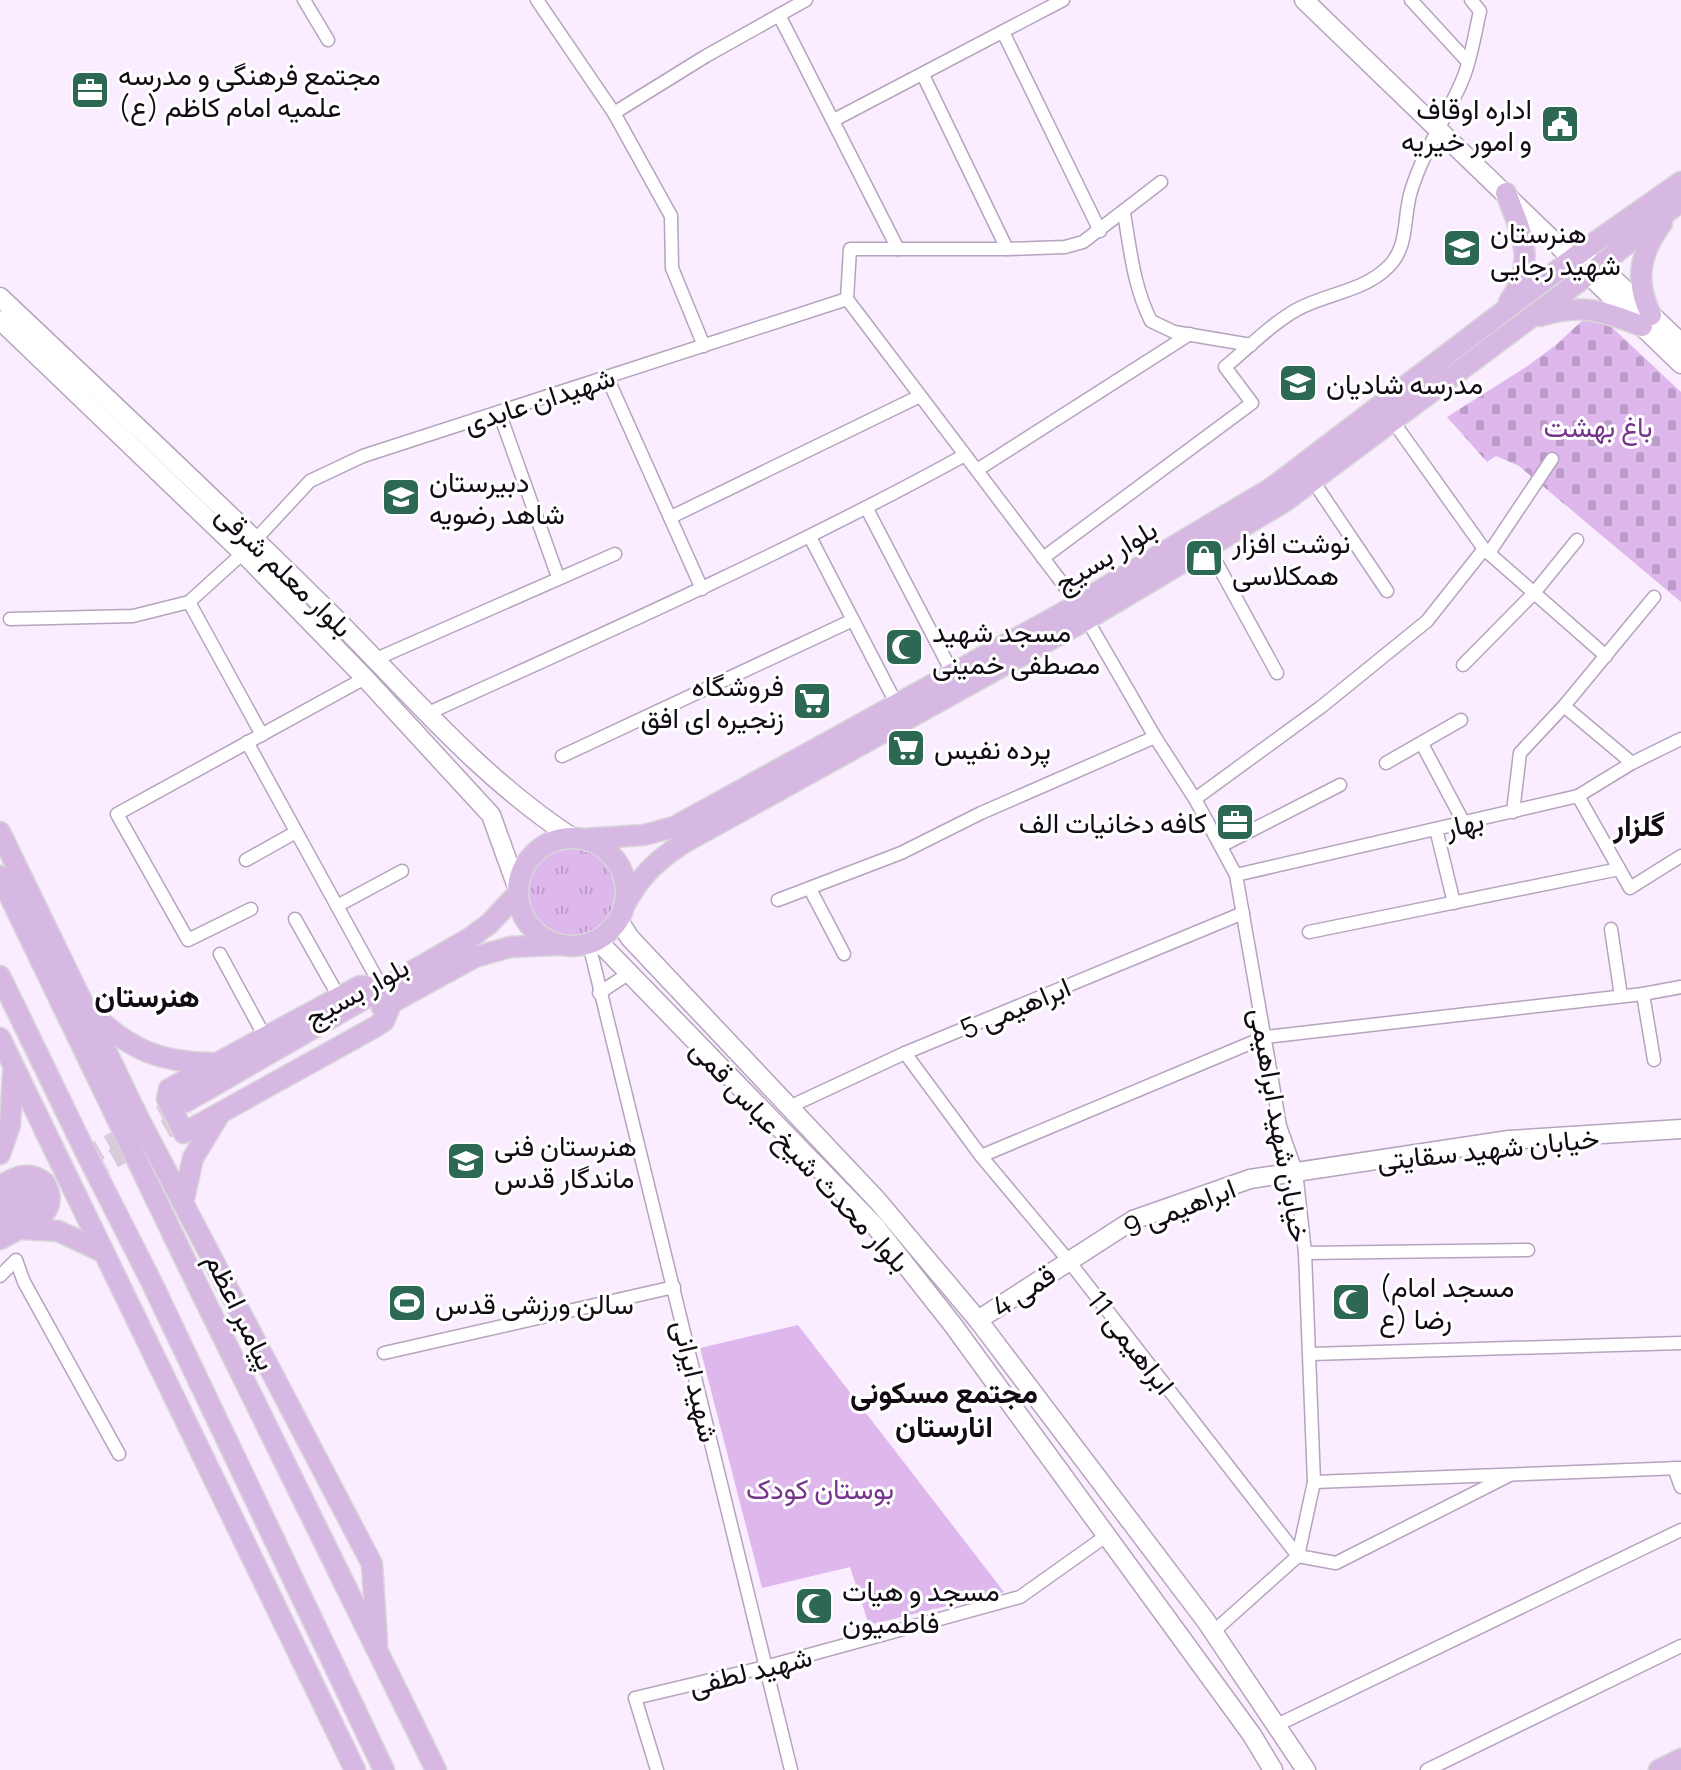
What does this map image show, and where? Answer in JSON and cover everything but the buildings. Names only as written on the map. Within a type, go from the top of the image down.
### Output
[{"type":"main road","points":[[1304,0],[1572,259],[1594,270],[1647,321],[1681,364]]},
{"type":"main road","name":"بلوار بسیج","points":[[622,913],[641,877],[680,845],[1074,617],[1273,487],[1572,259],[1681,182]]},
{"type":"main road","points":[[1501,313],[1519,288],[1526,260],[1520,231],[1506,193]]},
{"type":"main road","points":[[1647,321],[1641,282],[1642,261],[1648,242],[1679,202]]},
{"type":"main road","name":"بلوار بسیج","points":[[1102,600],[1209,549],[1313,481],[1594,270],[1679,202]]},
{"type":"main road","name":"بلوار معلم شرقی","points":[[0,297],[250,546],[365,678],[491,815],[517,890]]},
{"type":"main road","points":[[1521,322],[1569,308],[1588,309],[1647,321],[1681,343]]},
{"type":"main road","name":"بلوار معلم شرقی","points":[[0,320],[376,659],[426,714],[501,786],[577,838]]},
{"type":"main road","name":"بلوار بسیج","points":[[577,838],[644,835],[674,827],[953,674],[1074,617]]},
{"type":"main road","points":[[0,832],[85,1007],[147,1154],[183,1203],[372,1564],[377,1651]]},
{"type":"main road","points":[[622,913],[607,934],[593,942],[574,947],[556,945],[539,936],[526,923],[517,890],[522,869],[532,855],[547,844],[577,838],[598,845],[612,855],[624,878],[622,913],[630,938],[877,1200],[978,1320],[1213,1632],[1306,1770]]},
{"type":"main road","name":"پیامبر اعظم","points":[[0,876],[147,1154],[377,1651],[436,1770]]},
{"type":"main road","name":"بلوار بسیج","points":[[188,1108],[387,995],[489,924],[517,890]]},
{"type":"main road","name":"بلوار محدث شیخ عباس قمی","points":[[593,942],[875,1226],[953,1325],[1252,1735],[1273,1770]]},
{"type":"main road","name":"بلوار بسیج","points":[[387,995],[475,957],[510,947],[556,945]]},
{"type":"main road","points":[[0,976],[151,1281],[384,1770]]},
{"type":"main road","points":[[360,986],[387,995],[384,1021],[184,1133],[167,1099],[169,1089],[360,986]]},
{"type":"main road","points":[[85,1007],[116,1036],[154,1055],[181,1062],[215,1064]]},
{"type":"main road","points":[[0,1038],[355,1770]]},
{"type":"main road","points":[[0,1154],[10,1125],[13,1066]]},
{"type":"main road","points":[[183,1203],[193,1158],[219,1114]]},
{"type":"main road","name":"خیابان شهید سقایتی","points":[[1296,1171],[1509,1140],[1681,1129]]},
{"type":"main road","name":"ابراهیمی 9","points":[[1068,1260],[1133,1220],[1250,1179],[1296,1171]]},
{"type":"main road","points":[[0,1186],[29,1174],[44,1182],[49,1189],[50,1204],[46,1211],[6,1230]]},
{"type":"main road","points":[[0,1205],[33,1196],[6,1230]]},
{"type":"main road","points":[[6,1230],[58,1231],[103,1252]]},
{"type":"main road","name":"قمی 4","points":[[978,1320],[1068,1260]]},
{"type":"main road","points":[[284,1627],[335,1663]]},
{"type":"main road","points":[[1659,1770],[1681,1759]]},
{"type":"main road","points":[[1673,1770],[1681,1768]]},
{"type":"street","points":[[304,0],[328,40]]},
{"type":"street","points":[[537,0],[614,113],[671,216],[672,268],[704,346]]},
{"type":"street","points":[[614,113],[706,56],[806,0]]},
{"type":"street","points":[[834,120],[1063,0]]},
{"type":"street","points":[[1411,0],[1468,62]]},
{"type":"street","points":[[1043,558],[1252,403],[1225,367],[1251,345],[1298,309],[1355,288],[1390,265],[1401,250],[1410,193],[1436,130],[1463,80],[1480,11],[1471,0]]},
{"type":"street","points":[[779,15],[898,249]]},
{"type":"street","points":[[1003,32],[1100,231]]},
{"type":"street","points":[[923,75],[1007,249]]},
{"type":"street","points":[[847,299],[850,249],[1065,247],[1083,242],[1100,231],[1161,182]]},
{"type":"street","points":[[1124,213],[1132,263],[1151,321],[1159,327],[1251,345]]},
{"type":"street","name":"شهیدان عابدی","points":[[189,602],[250,546],[310,481],[363,456],[847,299]]},
{"type":"street","name":"خیابان شهید ابراهیمی","points":[[847,299],[1043,558],[1074,617],[1195,799],[1236,875],[1280,1126],[1296,1171],[1305,1253],[1314,1482],[1298,1556]]},
{"type":"street","points":[[977,470],[1190,334]]},
{"type":"street","points":[[607,377],[702,589]]},
{"type":"street","points":[[671,517],[920,396]]},
{"type":"street","points":[[499,412],[558,577]]},
{"type":"street","points":[[1392,420],[1486,551],[1606,656]]},
{"type":"street","points":[[426,714],[702,589],[867,509],[965,455]]},
{"type":"street","points":[[1195,799],[1321,707],[1427,621],[1486,551],[1552,459]]},
{"type":"street","points":[[1313,481],[1387,591]]},
{"type":"street","points":[[867,509],[953,674]]},
{"type":"street","points":[[810,537],[897,705]]},
{"type":"street","points":[[1463,665],[1534,593],[1577,540]]},
{"type":"street","points":[[1209,549],[1277,673]]},
{"type":"street","points":[[376,659],[615,554]]},
{"type":"street","points":[[1513,812],[1520,753],[1564,706],[1654,597]]},
{"type":"street","points":[[10,619],[133,616],[189,602],[262,735]]},
{"type":"street","points":[[562,756],[853,620]]},
{"type":"street","points":[[251,909],[188,940],[117,814],[365,678]]},
{"type":"street","points":[[1564,706],[1632,763]]},
{"type":"street","points":[[1386,763],[1461,720]]},
{"type":"street","points":[[778,900],[901,853],[981,813],[1155,737]]},
{"type":"street","name":"بهار","points":[[1236,875],[1578,796],[1632,763],[1681,739]]},
{"type":"street","points":[[247,742],[387,995]]},
{"type":"street","points":[[1422,744],[1464,823]]},
{"type":"street","points":[[1221,846],[1340,785]]},
{"type":"street","points":[[1578,796],[1630,888],[1681,856]]},
{"type":"street","points":[[1436,829],[1454,903]]},
{"type":"street","points":[[246,860],[296,832]]},
{"type":"street","points":[[1309,932],[1619,869]]},
{"type":"street","points":[[337,906],[402,871]]},
{"type":"street","points":[[810,889],[844,954]]},
{"type":"street","name":"ابراهیمی 5","points":[[789,1107],[905,1053],[1243,913]]},
{"type":"street","points":[[295,919],[339,997]]},
{"type":"street","points":[[1611,929],[1621,996]]},
{"type":"street","name":"شهید ایرانی","points":[[593,942],[599,993],[791,1770]]},
{"type":"street","points":[[220,954],[265,1037]]},
{"type":"street","points":[[599,993],[628,974]]},
{"type":"street","points":[[981,1156],[1265,1037],[1643,994],[1681,987]]},
{"type":"street","points":[[1643,994],[1654,1060]]},
{"type":"street","name":"ابراهیمی 11","points":[[905,1053],[981,1156],[1068,1260],[1298,1556]]},
{"type":"street","points":[[1305,1253],[1528,1250]]},
{"type":"street","points":[[0,1276],[16,1260],[24,1282],[119,1454]]},
{"type":"street","points":[[384,1353],[674,1287]]},
{"type":"street","points":[[1311,1354],[1681,1343]]},
{"type":"street","points":[[1314,1482],[1677,1468],[1681,1487]]},
{"type":"street","points":[[1213,1632],[1298,1556],[1336,1563],[1510,1475]]},
{"type":"street","points":[[1275,1726],[1681,1530]]},
{"type":"street","name":"شهید لطفی","points":[[657,1770],[635,1698],[765,1667],[1020,1597],[1106,1536]]},
{"type":"street","points":[[1427,1770],[1681,1646]]},
{"type":"green space","name":"باغ بهشت","points":[[1587,316],[1604,320],[1681,392],[1681,602],[1519,466],[1496,456],[1487,462],[1447,417],[1526,367]]},
{"type":"green space","points":[[572,847],[590,851],[604,861],[614,875],[618,893],[614,911],[604,925],[590,935],[572,939],[554,935],[540,925],[530,911],[526,893],[530,875],[540,861],[554,851]]},
{"type":"green space","name":"بوستان کودک","points":[[798,1325],[1004,1592],[869,1625],[850,1567],[762,1588],[700,1348]]},
{"type":"tunnel","points":[[30,1189],[185,1102]]},
{"type":"tunnel","points":[[35,1203],[192,1114]]},
{"type":"place","name":"مجتمع فرهنگی و مدرسه علمیه امام کاظم (ع)","points":[[90,90]]},
{"type":"place","name":"اداره اوقاف و امور خیریه","points":[[1560,124]]},
{"type":"place","name":"هنرستان شهید رجایی","points":[[1462,248]]},
{"type":"place","name":"مدرسه شادیان","points":[[1298,383]]},
{"type":"place","name":"دبیرستان شاهد رضویه","points":[[401,497]]},
{"type":"place","name":"نوشت افزار همکلاسی","points":[[1204,558]]},
{"type":"place","name":"مسجد شهید مصطفی خمینی","points":[[904,647]]},
{"type":"place","name":"فروشگاه زنجیره ای افق","points":[[812,701]]},
{"type":"place","name":"پرده نفیس","points":[[906,748]]},
{"type":"place","name":"کافه دخانیات الف","points":[[1235,822]]},
{"type":"place","name":"هنرستان فنی ماندگار قدس","points":[[466,1161]]},
{"type":"place","name":"(مسجد امام رضا (ع","points":[[1351,1302]]},
{"type":"place","name":"سالن ورزشی قدس","points":[[407,1303]]},
{"type":"place","name":"مسجد و هیات فاطمیون","points":[[814,1606]]},
{"type":"district","name":"گلزار","points":[[1639,824]]},
{"type":"district","name":"هنرستان","points":[[147,995]]},
{"type":"district","name":"مجتمع مسکونی انارستان","points":[[944,1408]]}]
